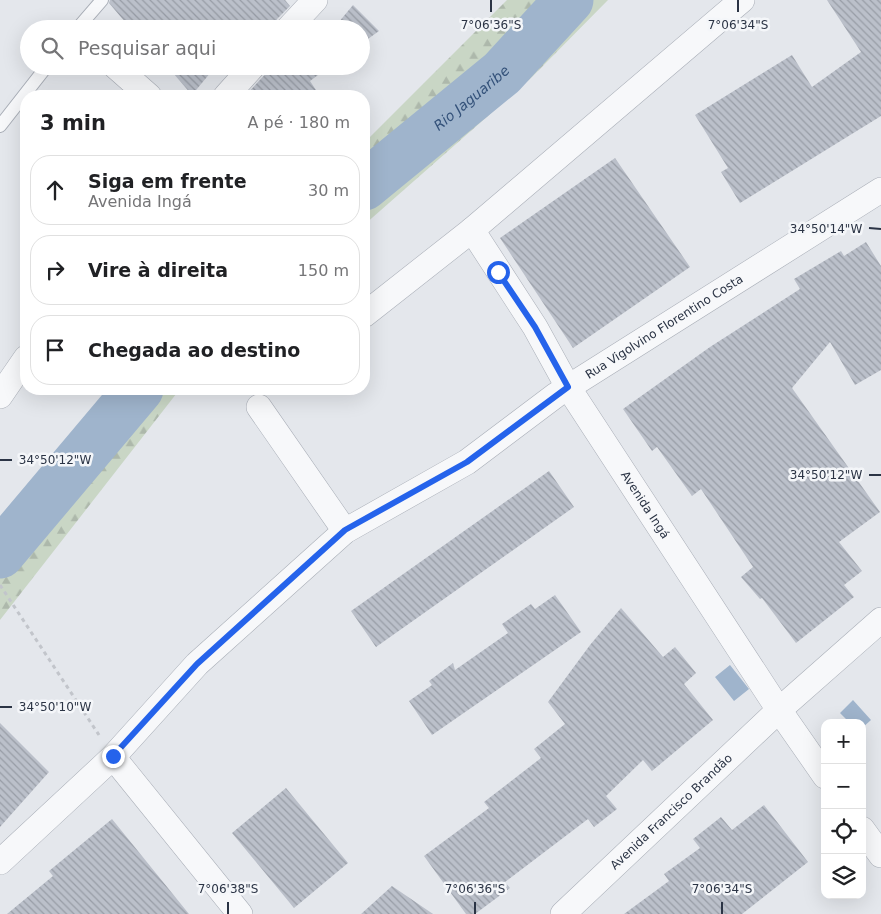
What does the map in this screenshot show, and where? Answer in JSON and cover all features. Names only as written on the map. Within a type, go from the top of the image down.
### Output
[{"type":"street","points":[[296,20],[315,0]]},
{"type":"street","points":[[370,310],[472,230],[742,0]]},
{"type":"street","points":[[125,75],[142,90]]},
{"type":"street","points":[[232,90],[246,75]]},
{"type":"street","name":"Rua Vigolvino Florentino Costa","points":[[0,862],[113,756],[197,664],[345,530],[467,462],[568,387],[881,190]]},
{"type":"street","name":"Avenida Ingá","points":[[472,230],[535,327],[568,387],[779,710],[821,770]]},
{"type":"street","points":[[0,396],[20,367]]},
{"type":"street","points":[[259,407],[345,530]]},
{"type":"street","name":"Avenida Francisco Brandão","points":[[563,914],[779,710],[881,620]]},
{"type":"street","points":[[113,756],[240,914]]},
{"type":"street","points":[[866,834],[881,855]]},
{"type":"lane","points":[[85,20],[102,0]]},
{"type":"lane","points":[[28,90],[39,75]]},
{"type":"lane","points":[[0,126],[20,100]]},
{"type":"path","points":[[0,585],[113,756]]},
{"type":"green space","points":[[507,0],[608,0],[532,77],[370,220],[370,137]]},
{"type":"green space","points":[[110,395],[175,395],[0,620],[0,522],[71,433]]},
{"type":"water","points":[[730,665],[749,689],[734,701],[715,677]]},
{"type":"water","points":[[853,700],[871,720],[866,724],[866,719],[846,719],[840,713]]},
{"type":"building","points":[[110,0],[285,0],[290,6],[277,20],[123,20],[109,3]]},
{"type":"building","points":[[827,0],[881,0],[881,116],[740,203],[721,172],[728,168],[695,115],[792,55],[812,87],[861,52]]},
{"type":"building","points":[[353,5],[368,20],[340,20]]},
{"type":"building","points":[[370,22],[379,31],[370,38]]},
{"type":"building","points":[[175,75],[209,75],[196,90],[188,90]]},
{"type":"building","points":[[265,75],[318,75],[310,81],[316,90],[251,90]]},
{"type":"building","points":[[615,158],[690,267],[573,348],[500,238]]},
{"type":"building","points":[[866,242],[881,266],[881,370],[855,385],[830,342],[792,388],[880,512],[839,542],[862,571],[844,585],[854,597],[796,643],[762,598],[760,599],[741,577],[753,567],[701,489],[692,496],[657,447],[652,451],[623,409],[710,347],[800,289],[794,279],[841,251],[844,256]]},
{"type":"building","points":[[549,471],[574,507],[376,647],[351,611]]},
{"type":"building","points":[[555,595],[581,632],[432,735],[409,701],[432,685],[429,681],[453,663],[455,670],[508,633],[502,624],[531,604],[535,609]]},
{"type":"building","points":[[621,608],[663,657],[675,647],[696,673],[684,684],[713,720],[652,771],[643,760],[606,796],[617,809],[594,827],[588,819],[505,882],[510,888],[475,914],[466,914],[424,856],[489,808],[484,802],[541,758],[534,749],[565,724],[548,702],[590,645]]},
{"type":"building","points":[[0,723],[49,772],[0,827]]},
{"type":"building","points":[[286,788],[348,863],[294,908],[232,833]]},
{"type":"building","points":[[764,805],[808,862],[742,914],[624,914],[669,881],[664,874],[700,848],[693,839],[721,817],[732,830]]},
{"type":"building","points":[[112,819],[189,914],[7,914],[53,876],[49,871]]},
{"type":"building","points":[[392,886],[433,914],[361,914]]},
{"type":"waterway","name":"Rio Jaguaribe","points":[[370,181],[502,73],[569,0]]},
{"type":"waterway","name":"Rio Jaguaribe","points":[[0,554],[134,395]]},
{"type":"route","points":[[113,756],[197,664],[345,530],[467,462],[568,387],[535,327],[498,272]]}]
